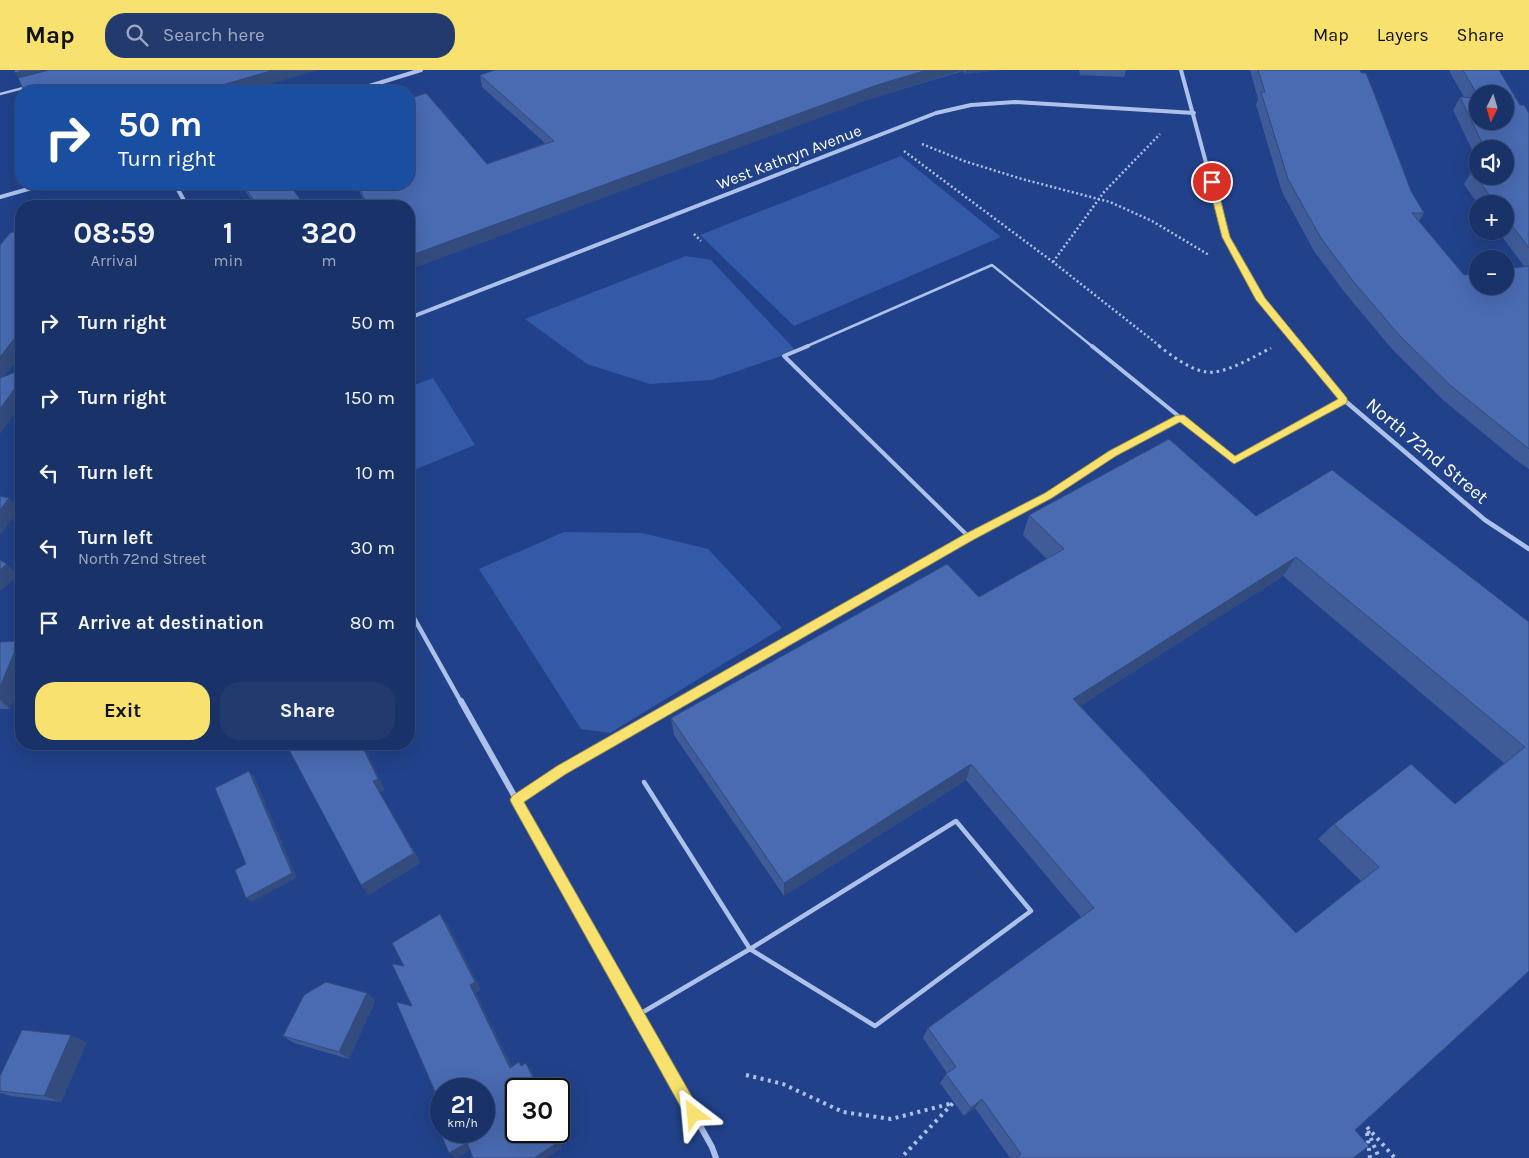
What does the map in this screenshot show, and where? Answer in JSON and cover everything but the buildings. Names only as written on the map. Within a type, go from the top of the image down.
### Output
[{"type":"street","points":[[372,85],[421,70]]},
{"type":"street","name":"North 72nd Street","points":[[1181,70],[1226,237],[1261,300],[1344,400],[1485,520],[1529,549]]},
{"type":"street","name":"West Kathryn Avenue","points":[[415,316],[936,113],[972,105],[1015,102],[1194,113]]},
{"type":"street","points":[[0,197],[25,190]]},
{"type":"street","points":[[415,620],[638,1015],[716,1158]]},
{"type":"lane","points":[[0,94],[15,90]]},
{"type":"lane","points":[[969,537],[784,356],[992,265],[1234,461],[1344,400]]},
{"type":"lane","points":[[516,800],[562,770],[969,537],[1048,496],[1113,453],[1181,417]]},
{"type":"lane","points":[[638,1015],[750,949],[956,821],[1032,911],[875,1026],[750,949],[644,782]]},
{"type":"path","points":[[1053,262],[1099,199],[1161,133]]},
{"type":"path","points":[[922,144],[964,161],[1022,179],[1110,202],[1152,221],[1212,257]]},
{"type":"path","points":[[904,151],[1053,262],[1176,359],[1207,372],[1234,367],[1272,348]]},
{"type":"path","points":[[694,234],[701,241]]},
{"type":"path","points":[[746,1075],[782,1084],[843,1112],[890,1119],[953,1103],[901,1158]]},
{"type":"path","points":[[1367,1127],[1370,1158]]},
{"type":"path","points":[[1367,1127],[1379,1158]]},
{"type":"path","points":[[1367,1127],[1395,1158]]},
{"type":"shaded area","points":[[901,156],[1001,237],[794,326],[700,235]]},
{"type":"shaded area","points":[[686,256],[711,260],[796,351],[711,380],[650,384],[587,364],[525,319]]},
{"type":"shaded area","points":[[433,378],[475,445],[415,470],[415,385]]},
{"type":"shaded area","points":[[564,532],[642,533],[708,549],[782,628],[610,733],[581,729],[479,569]]},
{"type":"route","points":[[694,1114],[516,800],[562,770],[969,537],[1048,496],[1113,453],[1181,417],[1234,461],[1344,400],[1261,300],[1226,237],[1212,182]]}]
